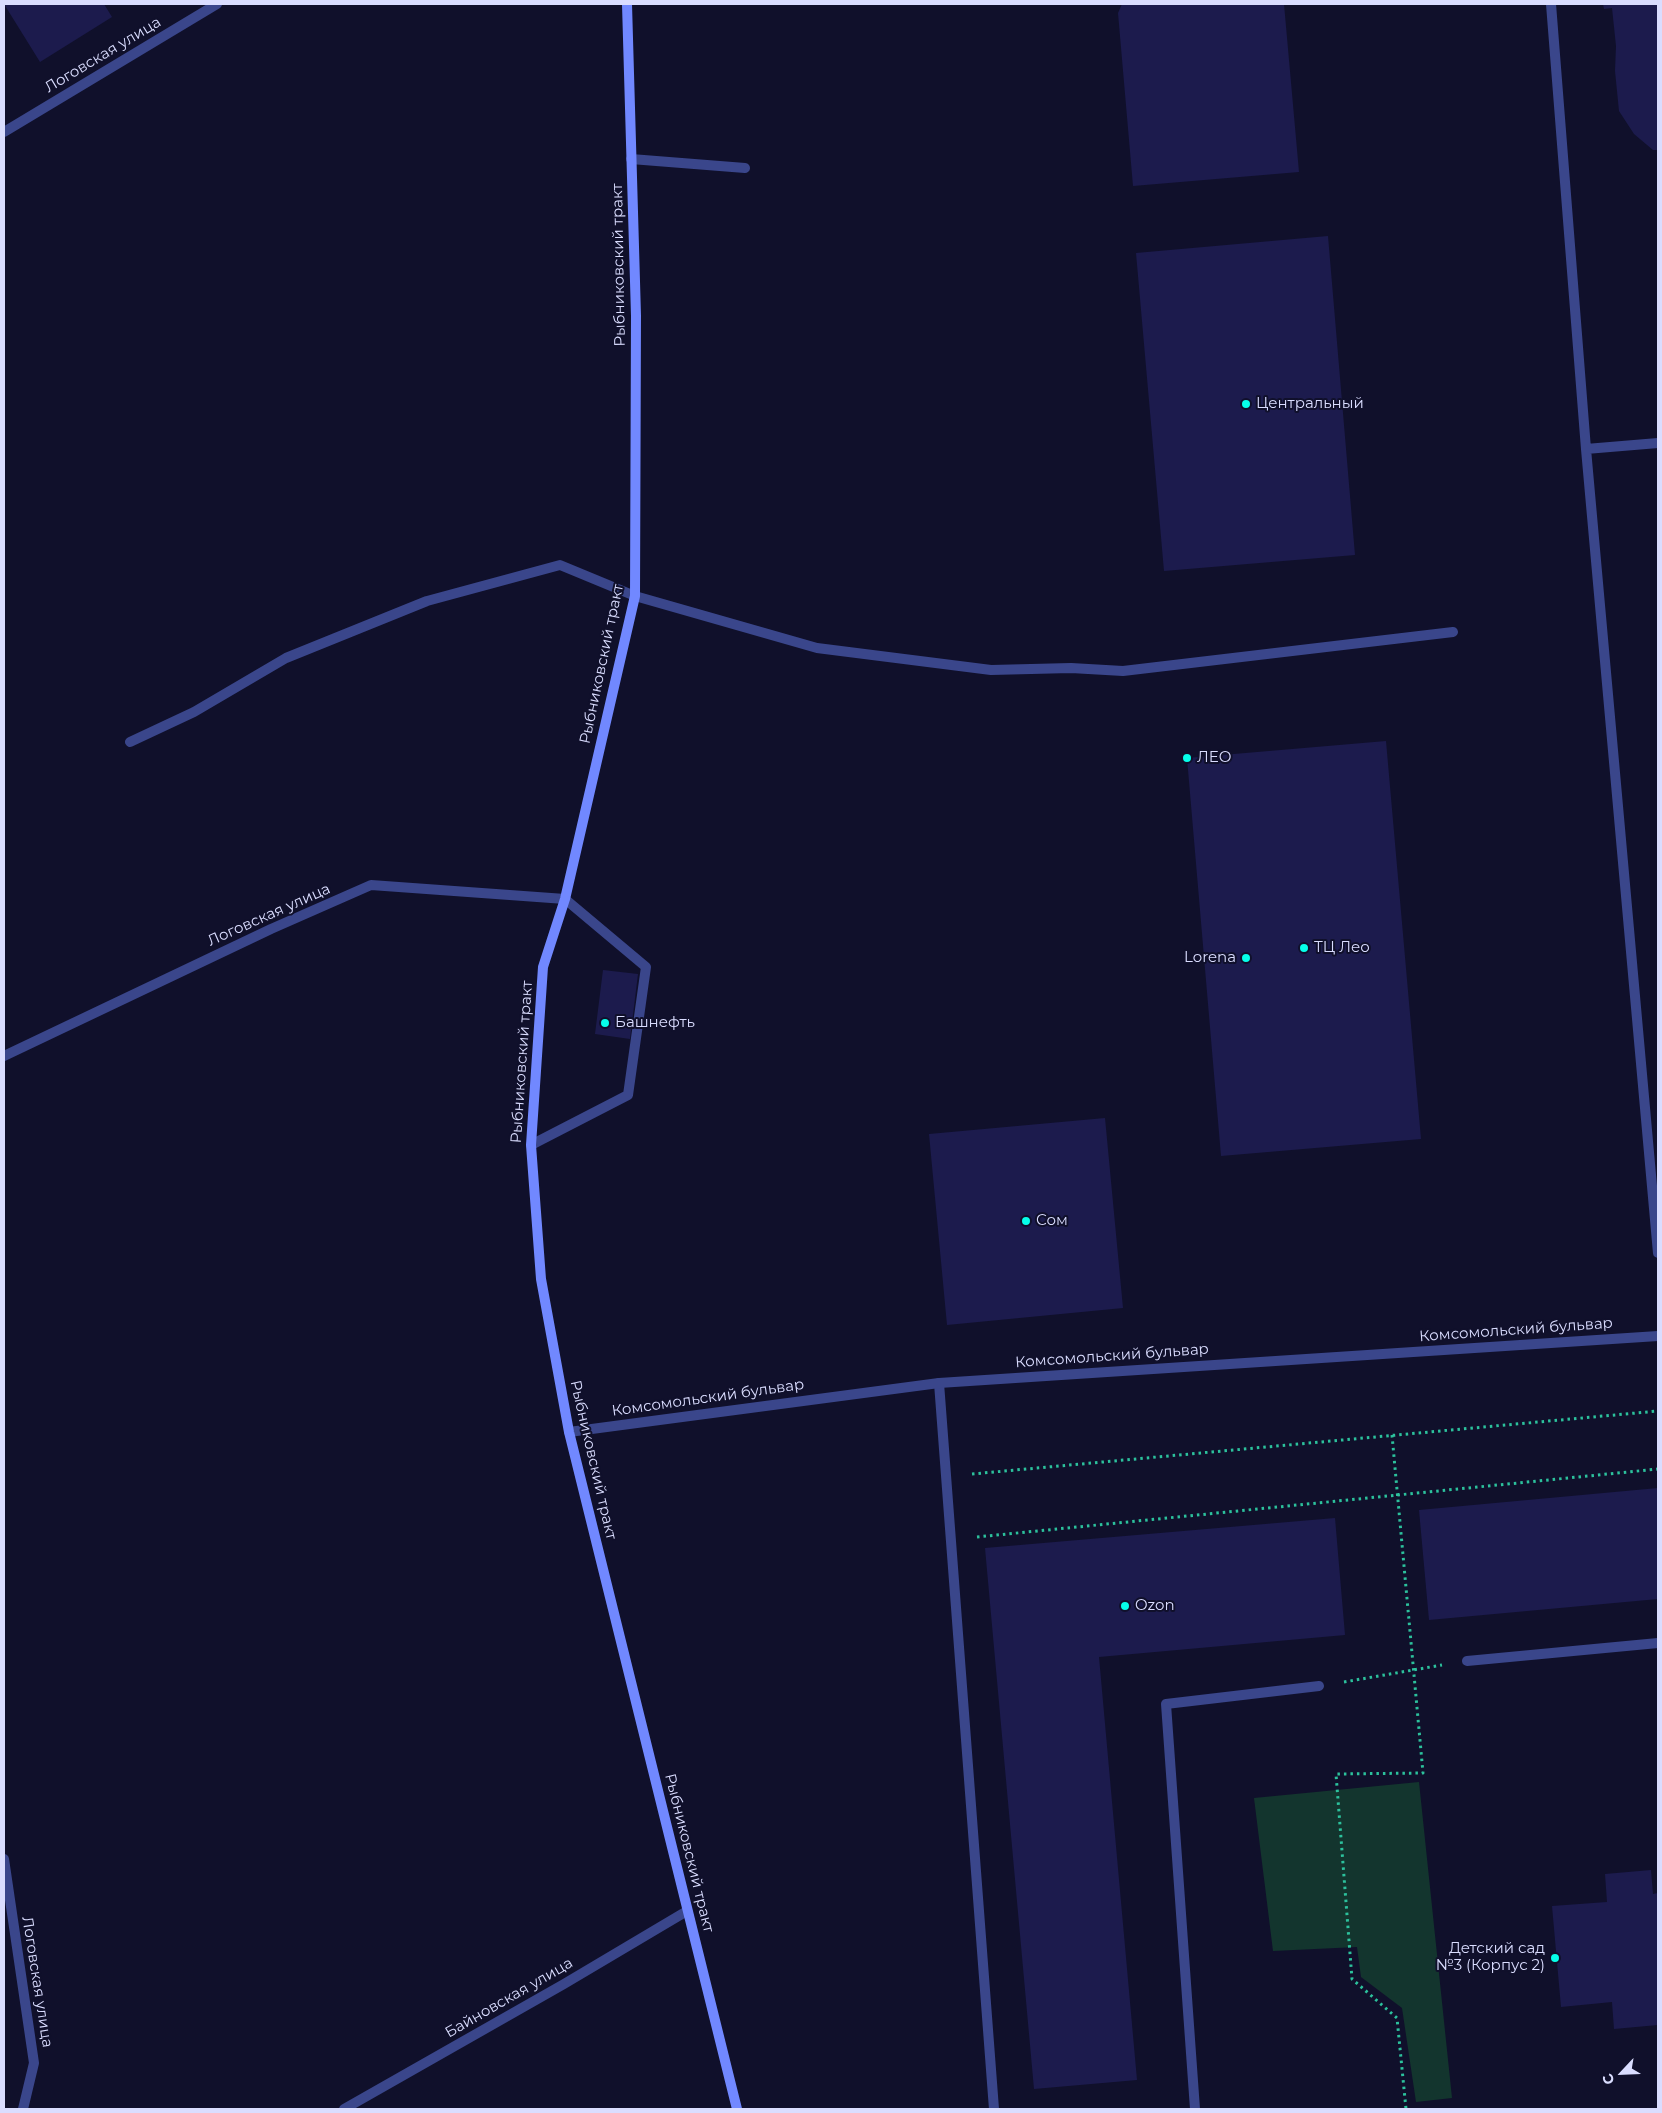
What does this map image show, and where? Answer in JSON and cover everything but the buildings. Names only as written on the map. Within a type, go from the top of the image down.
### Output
[{"type":"main road","name":"Рыбниковский тракт","points":[[628,4],[636,316],[635,596],[565,899],[543,967],[530,1145],[540,1279],[569,1432],[687,1911],[738,2109]]},
{"type":"street","name":"Логовская улица","points":[[4,132],[217,4]]},
{"type":"street","points":[[1550,4],[1586,449],[1658,1253]]},
{"type":"street","points":[[631,159],[745,168]]},
{"type":"street","points":[[1586,449],[1658,443]]},
{"type":"street","points":[[130,742],[194,712],[286,658],[427,601],[560,565],[635,596],[817,648],[991,670],[1071,668],[1123,670],[1453,632]]},
{"type":"street","name":"Логовская улица","points":[[4,1056],[272,929],[371,886],[565,899]]},
{"type":"street","points":[[530,1145],[628,1095],[646,967],[565,899]]},
{"type":"street","name":"Комсомольский бульвар","points":[[569,1432],[939,1383],[1658,1336]]},
{"type":"street","points":[[939,1383],[994,2109]]},
{"type":"street","points":[[1467,1661],[1658,1643]]},
{"type":"street","points":[[1195,2109],[1166,1704],[1319,1686]]},
{"type":"street","name":"Логовская улица","points":[[4,1859],[34,2062],[23,2109]]},
{"type":"street","name":"Байновская улица","points":[[344,2109],[564,1984],[687,1911]]},
{"type":"path","points":[[946,1476],[1658,1411]]},
{"type":"path","points":[[1392,1435],[1422,1773],[1336,1774],[1352,1980],[1397,2018],[1406,2109]]},
{"type":"path","points":[[951,1540],[1658,1469]]},
{"type":"path","points":[[1319,1686],[1467,1661]]},
{"type":"green space","points":[[1419,1782],[1452,2098],[1416,2102],[1402,2008],[1361,1977],[1357,1947],[1273,1951],[1254,1798]]},
{"type":"place","name":"Центральный","points":[[1246,404]]},
{"type":"place","name":"ЛЕО","points":[[1187,758]]},
{"type":"place","name":"ТЦ Лео","points":[[1304,948]]},
{"type":"place","name":"Lorena","points":[[1246,958]]},
{"type":"place","name":"Башнефть","points":[[605,1023]]},
{"type":"place","name":"Сом","points":[[1026,1221]]},
{"type":"place","name":"Ozon","points":[[1125,1606]]},
{"type":"place","name":"Детский сад №3 (Корпус 2)","points":[[1555,1958]]}]
